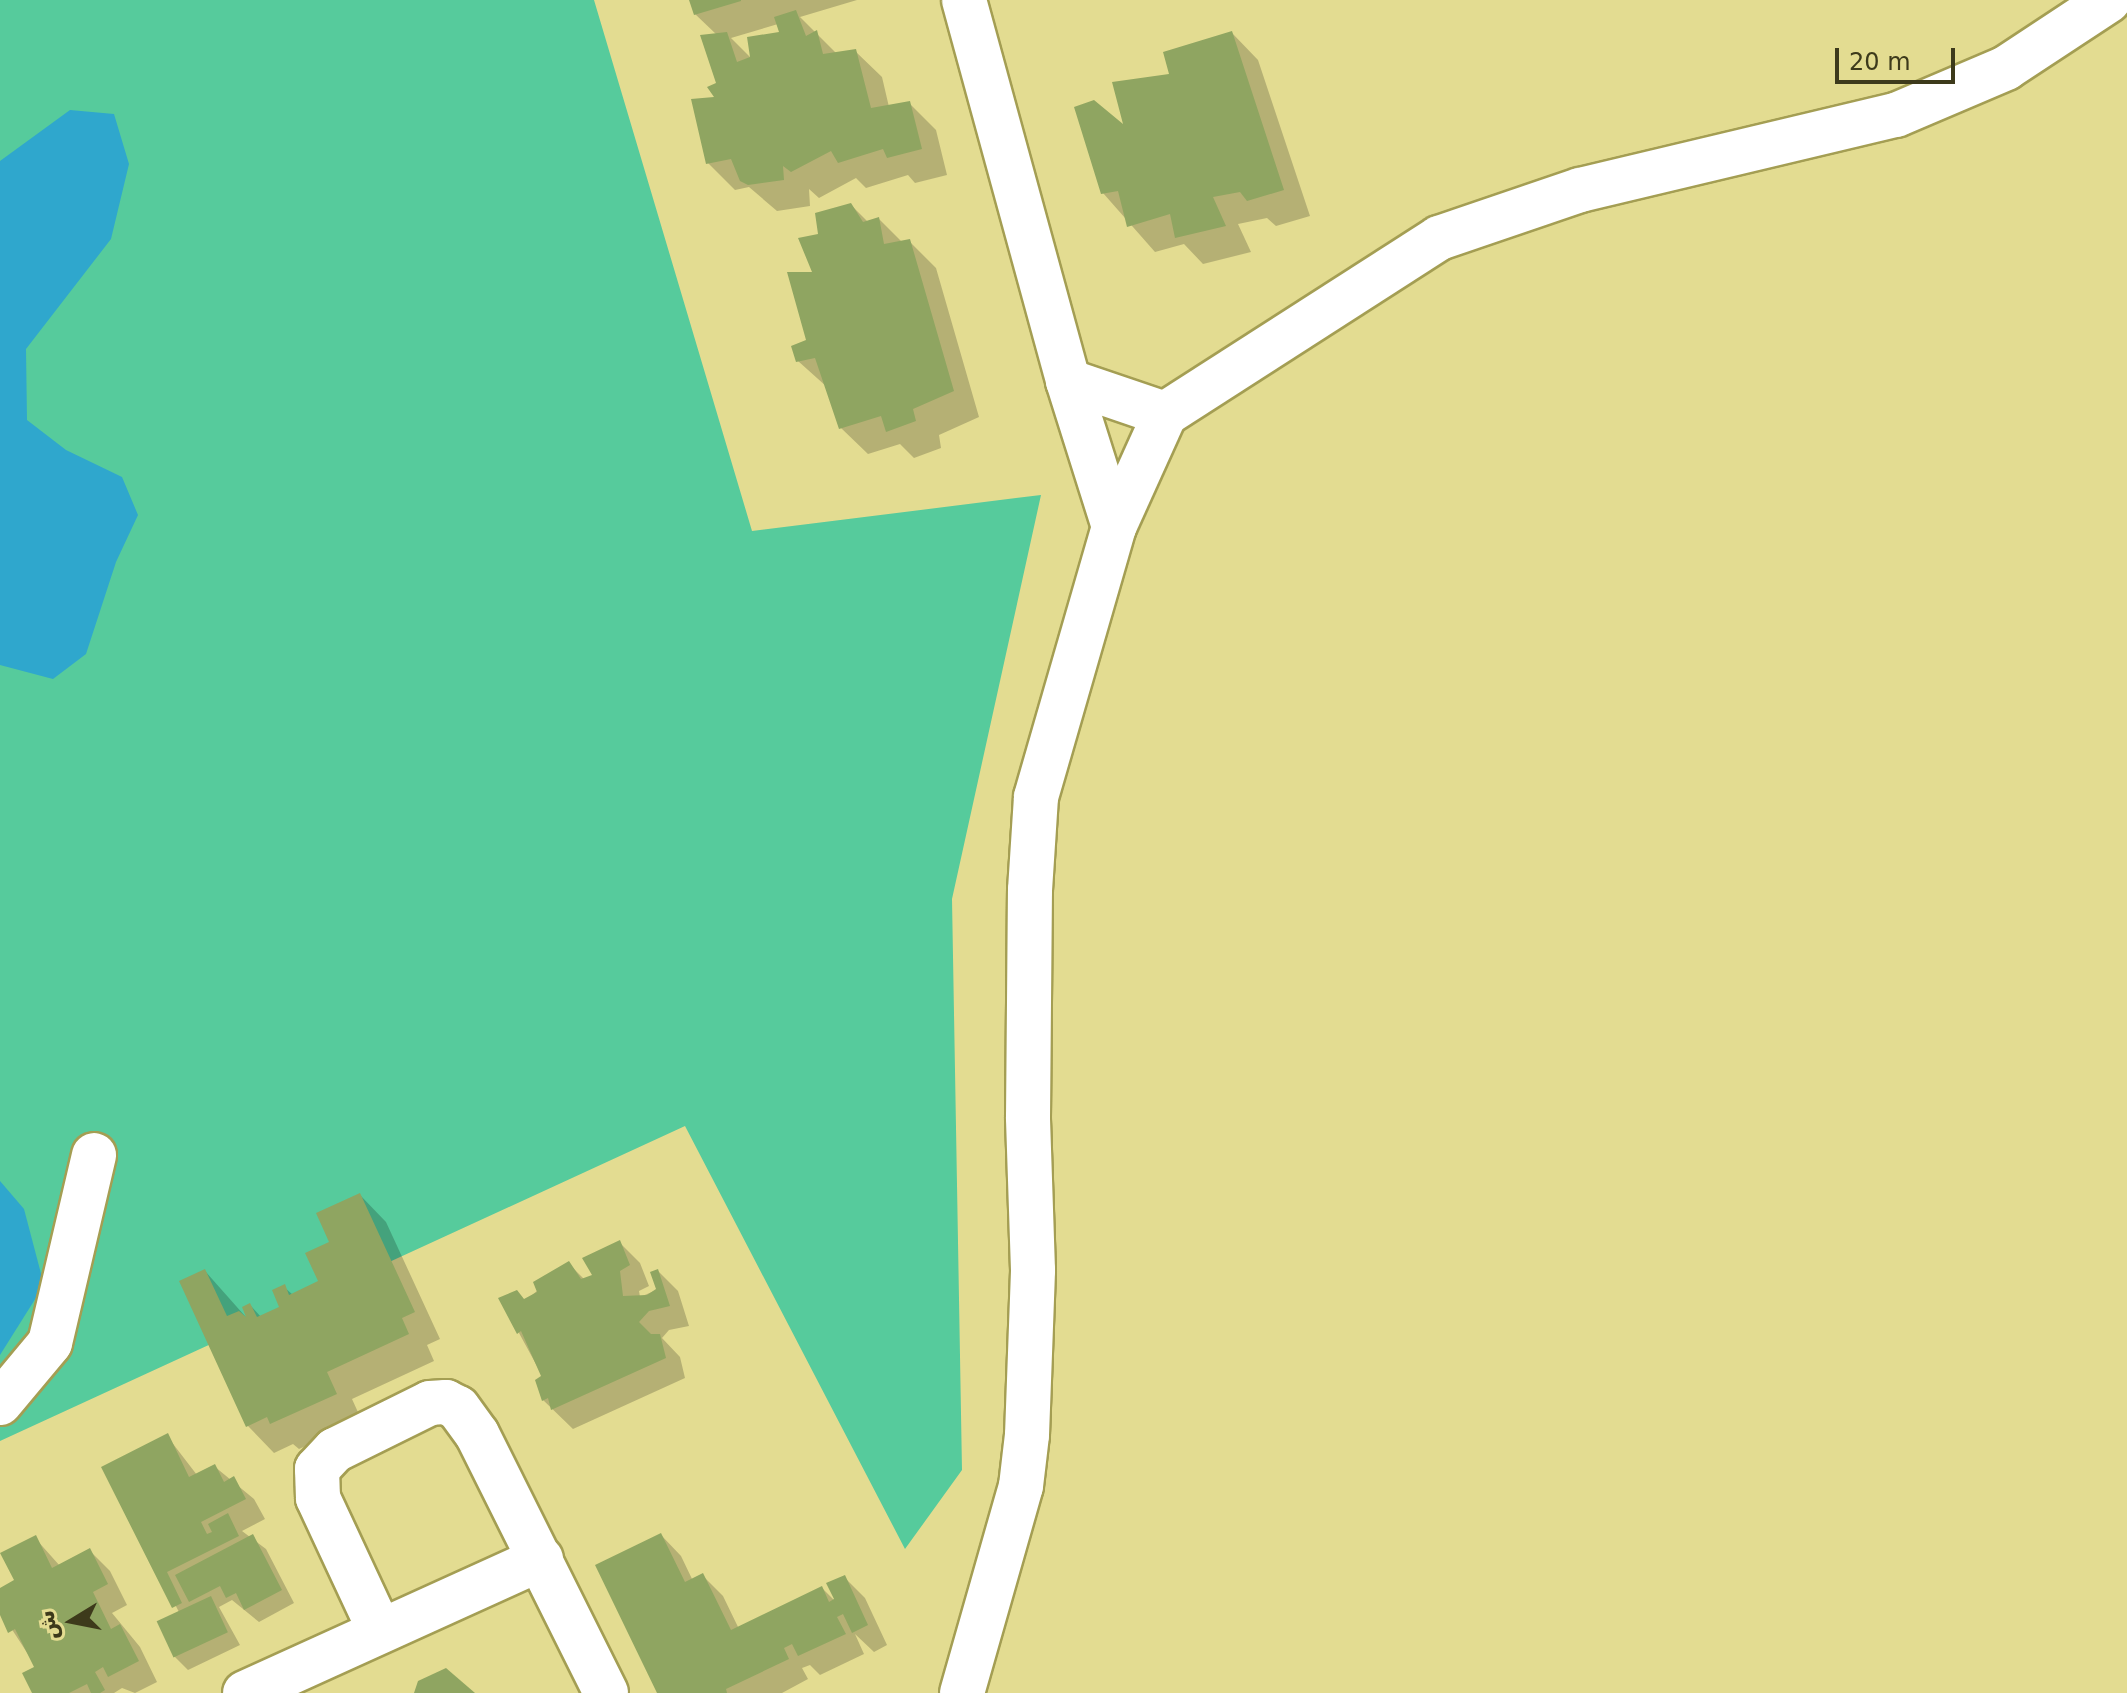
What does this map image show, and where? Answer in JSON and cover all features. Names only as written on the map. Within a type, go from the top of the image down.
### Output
[{"type":"street","points":[[964,0],[1068,381],[1114,527]]},
{"type":"street","points":[[962,1693],[1021,1486],[1027,1435],[1033,1270],[1028,1117],[1031,837],[1048,748],[1114,527],[1165,414],[1464,227],[1580,190],[1896,115],[2006,68],[2109,0]]},
{"type":"street","points":[[1068,381],[1165,414]]},
{"type":"street","points":[[0,1403],[50,1343],[94,1155]]},
{"type":"street","points":[[380,1631],[318,1498],[317,1469],[335,1450],[430,1403],[446,1402],[467,1419],[541,1559],[606,1693]]},
{"type":"street","points":[[245,1693],[541,1559]]},
{"type":"green space","points":[[0,0],[594,0],[752,531],[1041,495],[952,899],[962,1470],[905,1549],[685,1126],[0,1441]]},
{"type":"water","points":[[70,110],[114,114],[129,164],[111,239],[26,349],[27,420],[66,450],[122,477],[138,515],[116,562],[86,654],[53,679],[0,665],[0,161]]},
{"type":"water","points":[[0,1181],[24,1209],[44,1285],[0,1355]]},
{"type":"building","points":[[689,0],[741,0],[741,1],[694,15]]},
{"type":"building","points":[[796,10],[806,36],[817,30],[823,54],[856,49],[871,108],[910,101],[922,149],[887,158],[883,149],[838,163],[831,151],[791,172],[783,166],[784,180],[748,185],[740,181],[731,159],[706,164],[691,99],[714,97],[707,87],[716,83],[700,35],[727,32],[737,62],[750,57],[747,37],[779,32],[774,17]]},
{"type":"building","points":[[1232,31],[1284,190],[1247,201],[1240,192],[1213,197],[1226,226],[1175,238],[1170,214],[1127,227],[1118,191],[1101,194],[1074,107],[1094,100],[1123,124],[1112,82],[1169,74],[1163,52]]},
{"type":"building","points":[[851,203],[863,222],[879,217],[884,244],[910,239],[954,391],[913,409],[916,421],[886,432],[881,416],[839,429],[815,358],[796,362],[791,346],[806,340],[787,272],[812,272],[798,238],[818,234],[815,213]]},
{"type":"building","points":[[360,1193],[415,1312],[402,1318],[409,1334],[327,1372],[337,1394],[270,1424],[267,1417],[246,1427],[179,1281],[205,1269],[227,1316],[239,1311],[246,1317],[242,1307],[250,1303],[257,1317],[279,1307],[272,1290],[285,1284],[289,1295],[318,1281],[305,1253],[329,1242],[316,1213]]},
{"type":"building","points":[[620,1240],[630,1265],[620,1271],[623,1296],[647,1295],[656,1289],[650,1272],[658,1269],[670,1306],[649,1311],[639,1322],[651,1334],[660,1334],[666,1358],[551,1410],[548,1398],[542,1401],[535,1380],[541,1376],[521,1331],[517,1334],[498,1298],[517,1290],[524,1299],[537,1292],[533,1282],[569,1261],[581,1279],[592,1275],[582,1258]]},
{"type":"building","points":[[168,1433],[189,1477],[215,1464],[224,1482],[234,1476],[246,1499],[201,1522],[207,1534],[212,1532],[208,1524],[228,1513],[239,1536],[167,1572],[182,1603],[172,1608],[101,1467]]},
{"type":"building","points":[[661,1533],[685,1582],[703,1573],[731,1630],[822,1586],[829,1602],[834,1599],[826,1583],[845,1575],[868,1625],[852,1633],[843,1614],[837,1617],[846,1634],[798,1656],[792,1644],[784,1648],[789,1659],[726,1689],[727,1693],[657,1693],[595,1565]]},
{"type":"building","points":[[253,1534],[282,1590],[244,1610],[236,1593],[226,1598],[220,1586],[189,1602],[175,1575]]},
{"type":"building","points":[[36,1535],[52,1568],[90,1548],[108,1584],[93,1592],[111,1629],[120,1624],[139,1661],[108,1677],[103,1667],[95,1672],[105,1690],[100,1693],[91,1693],[87,1684],[69,1693],[32,1693],[22,1673],[34,1667],[15,1629],[8,1633],[0,1615],[0,1588],[14,1580],[0,1553]]},
{"type":"building","points":[[211,1596],[228,1632],[174,1658],[157,1621]]},
{"type":"building","points":[[446,1668],[475,1693],[414,1693],[418,1681]]}]
